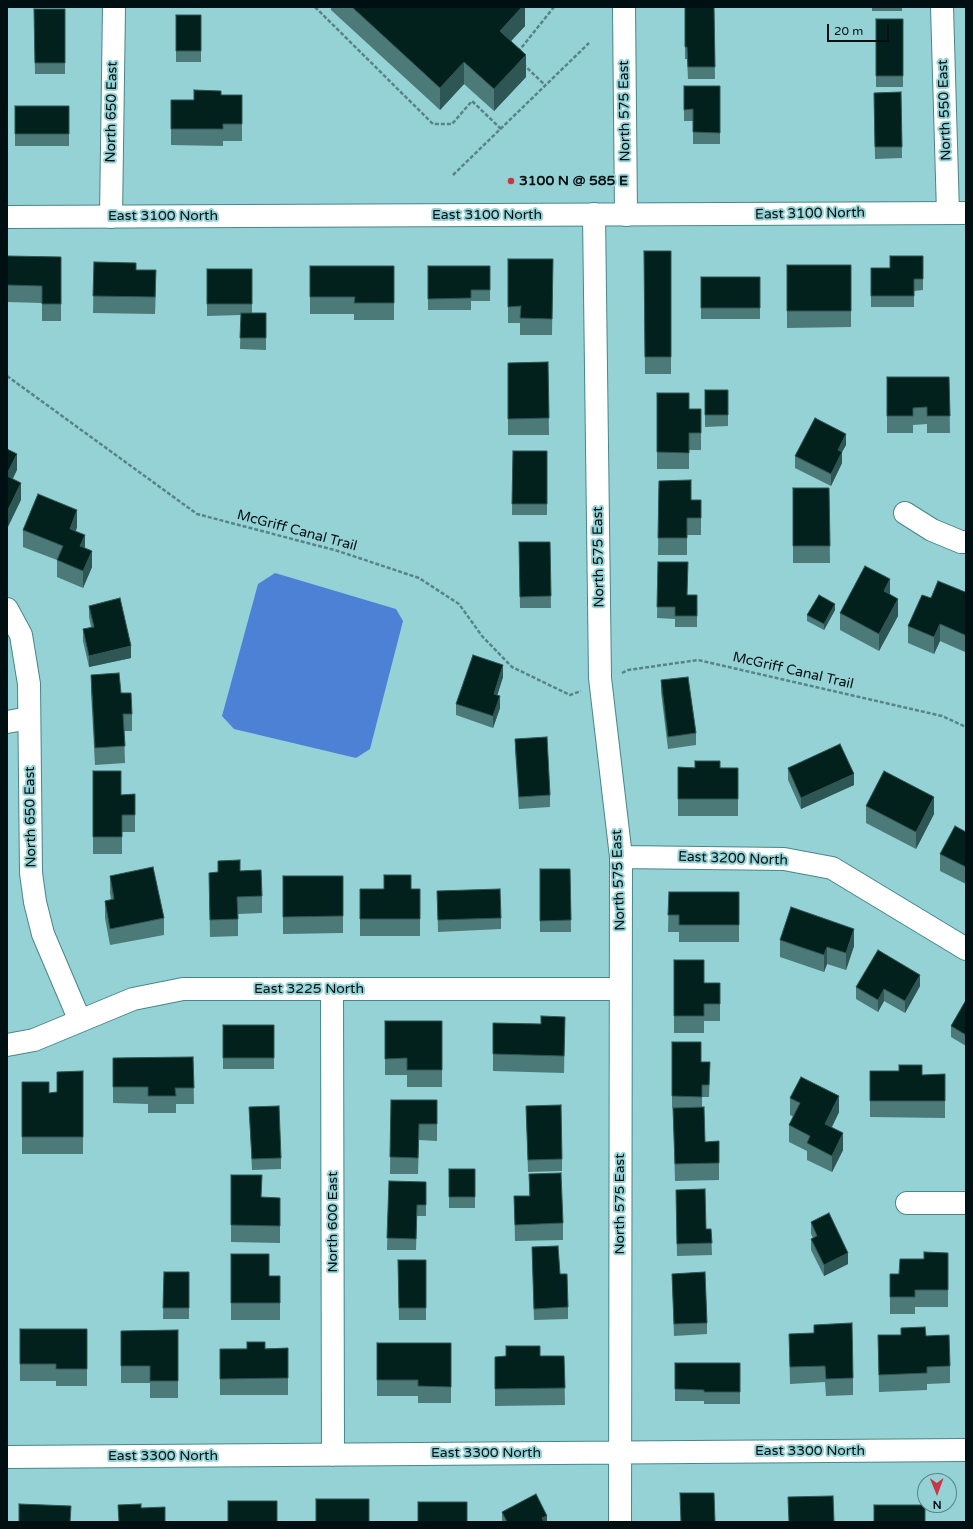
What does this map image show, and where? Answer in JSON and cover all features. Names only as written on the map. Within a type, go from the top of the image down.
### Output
[{"type":"street","name":"North 650 East","points":[[111,217],[114,7]]},
{"type":"street","name":"North 575 East","points":[[624,7],[626,214]]},
{"type":"street","name":"North 550 East","points":[[942,7],[957,213]]},
{"type":"street","name":"East 3100 North","points":[[7,217],[957,213]]},
{"type":"street","name":"North 575 East","points":[[594,214],[600,678],[621,857],[620,1522]]},
{"type":"street","points":[[905,513],[932,530],[961,542],[966,542]]},
{"type":"street","name":"North 650 East","points":[[7,608],[21,635],[29,684],[31,873],[35,902],[43,934],[80,1021]]},
{"type":"street","points":[[7,722],[29,718]]},
{"type":"street","name":"East 3200 North","points":[[621,857],[784,859],[832,868],[966,949]]},
{"type":"street","name":"East 3225 North","points":[[7,1045],[34,1040],[133,999],[184,989],[620,990]]},
{"type":"street","name":"North 600 East","points":[[332,989],[333,1455]]},
{"type":"street","points":[[907,1203],[966,1203]]},
{"type":"street","name":"East 3300 North","points":[[7,1457],[966,1450]]},
{"type":"path","points":[[315,7],[433,124],[452,124],[472,101],[501,129]]},
{"type":"path","points":[[515,55],[554,7]]},
{"type":"path","points":[[453,175],[589,43]]},
{"type":"path","points":[[520,60],[546,86]]},
{"type":"path","name":"McGriff Canal Trail","points":[[7,376],[198,514],[338,551],[419,578],[459,604],[482,636],[512,667],[570,694],[580,691]]},
{"type":"path","name":"McGriff Canal Trail","points":[[621,674],[628,670],[698,660],[942,716],[966,727]]},
{"type":"water","points":[[275,573],[396,609],[403,621],[370,749],[356,758],[234,729],[222,716],[258,584]]},
{"type":"building","points":[[352,7],[522,7],[500,31],[526,55],[494,89],[464,62],[440,88]]},
{"type":"building","points":[[685,7],[714,7],[715,67],[688,67],[687,47],[685,47]]},
{"type":"building","points":[[34,9],[65,9],[65,63],[35,63]]},
{"type":"building","points":[[176,15],[201,15],[201,51],[176,51]]},
{"type":"building","points":[[876,19],[903,19],[903,76],[876,76]]},
{"type":"building","points":[[684,86],[720,86],[720,133],[693,132],[693,109],[684,110]]},
{"type":"building","points":[[194,90],[221,91],[221,95],[242,95],[242,124],[223,124],[223,129],[171,129],[171,100],[194,100]]},
{"type":"building","points":[[901,92],[902,147],[875,147],[874,93]]},
{"type":"building","points":[[15,106],[69,106],[69,134],[15,134]]},
{"type":"building","points":[[644,251],[671,251],[671,357],[645,357]]},
{"type":"building","points":[[7,256],[61,257],[61,304],[42,304],[42,286],[7,285]]},
{"type":"building","points":[[890,256],[923,256],[923,279],[914,279],[914,296],[871,296],[871,268],[890,268]]},
{"type":"building","points":[[508,259],[553,259],[552,319],[520,318],[521,306],[508,307]]},
{"type":"building","points":[[94,262],[136,263],[136,270],[156,270],[155,297],[93,296]]},
{"type":"building","points":[[787,265],[851,265],[851,311],[787,311]]},
{"type":"building","points":[[310,266],[394,266],[394,303],[354,303],[355,297],[310,297]]},
{"type":"building","points":[[428,266],[490,266],[490,290],[471,290],[471,298],[428,299]]},
{"type":"building","points":[[207,269],[252,269],[252,304],[207,304]]},
{"type":"building","points":[[701,277],[760,277],[760,308],[701,308]]},
{"type":"building","points":[[241,313],[266,313],[266,338],[240,338]]},
{"type":"building","points":[[548,362],[549,418],[508,419],[508,363]]},
{"type":"building","points":[[887,377],[949,377],[950,416],[927,416],[927,407],[913,408],[913,416],[887,416]]},
{"type":"building","points":[[705,390],[728,390],[728,415],[705,415]]},
{"type":"building","points":[[657,393],[689,393],[689,409],[701,409],[701,433],[689,433],[689,453],[657,452]]},
{"type":"building","points":[[815,418],[846,434],[838,450],[842,452],[831,474],[795,456]]},
{"type":"building","points":[[7,449],[17,454],[7,474]]},
{"type":"building","points":[[513,451],[547,451],[547,504],[512,504]]},
{"type":"building","points":[[7,476],[21,483],[7,512]]},
{"type":"building","points":[[691,480],[691,500],[701,500],[701,518],[687,518],[687,538],[658,538],[659,481]]},
{"type":"building","points":[[793,488],[829,488],[830,546],[793,546]]},
{"type":"building","points":[[38,494],[77,510],[70,529],[85,535],[80,546],[92,551],[83,571],[57,560],[63,546],[23,530]]},
{"type":"building","points":[[519,542],[550,542],[551,596],[520,597]]},
{"type":"building","points":[[658,562],[688,562],[687,595],[697,595],[697,616],[675,616],[675,607],[657,607]]},
{"type":"building","points":[[865,566],[890,579],[884,591],[898,599],[879,634],[840,613]]},
{"type":"building","points":[[938,581],[965,592],[966,590],[965,635],[940,624],[934,637],[908,626],[922,595],[931,598]]},
{"type":"building","points":[[819,595],[835,604],[824,624],[807,615]]},
{"type":"building","points":[[120,598],[131,646],[89,656],[83,629],[94,627],[89,606]]},
{"type":"building","points":[[473,655],[503,665],[494,694],[500,696],[493,716],[456,704]]},
{"type":"building","points":[[119,673],[121,693],[131,693],[132,714],[123,714],[125,746],[95,748],[91,675]]},
{"type":"building","points":[[688,677],[696,733],[668,737],[661,680]]},
{"type":"building","points":[[547,737],[550,795],[519,797],[515,739]]},
{"type":"building","points":[[840,744],[854,774],[801,798],[788,768]]},
{"type":"building","points":[[695,761],[720,761],[720,768],[738,768],[738,799],[678,799],[678,767],[695,768]]},
{"type":"building","points":[[93,771],[121,771],[121,795],[135,794],[135,815],[122,815],[122,837],[93,837]]},
{"type":"building","points":[[884,771],[934,797],[916,832],[866,806]]},
{"type":"building","points":[[955,826],[966,832],[966,867],[940,854]]},
{"type":"building","points":[[240,860],[240,871],[261,870],[262,896],[237,897],[238,919],[210,920],[209,873],[218,872],[218,861]]},
{"type":"building","points":[[153,867],[164,918],[110,929],[105,901],[114,899],[110,876]]},
{"type":"building","points":[[540,869],[570,869],[571,920],[540,921]]},
{"type":"building","points":[[384,875],[411,875],[411,889],[420,889],[420,919],[360,919],[360,889],[384,889]]},
{"type":"building","points":[[283,876],[343,876],[343,916],[283,917]]},
{"type":"building","points":[[500,889],[501,918],[438,920],[437,891]]},
{"type":"building","points":[[669,892],[739,892],[739,925],[679,925],[679,915],[668,915]]},
{"type":"building","points":[[791,907],[854,929],[846,953],[827,947],[824,955],[780,940]]},
{"type":"building","points":[[878,950],[920,975],[905,1001],[884,989],[878,1000],[856,987]]},
{"type":"building","points":[[674,960],[704,960],[704,983],[720,983],[720,1004],[704,1004],[704,1016],[674,1016]]},
{"type":"building","points":[[966,1000],[966,1035],[951,1026]]},
{"type":"building","points":[[541,1016],[565,1017],[564,1056],[493,1054],[493,1023],[541,1024]]},
{"type":"building","points":[[385,1021],[442,1021],[442,1070],[407,1070],[407,1058],[385,1059]]},
{"type":"building","points":[[223,1025],[274,1025],[274,1058],[223,1058]]},
{"type":"building","points":[[672,1042],[701,1042],[701,1062],[710,1062],[709,1085],[702,1085],[702,1097],[672,1096]]},
{"type":"building","points":[[193,1057],[194,1088],[175,1088],[176,1096],[148,1096],[148,1087],[113,1087],[113,1058]]},
{"type":"building","points":[[899,1065],[922,1065],[922,1075],[945,1074],[945,1101],[870,1101],[870,1071],[899,1071]]},
{"type":"building","points":[[83,1071],[83,1137],[22,1137],[22,1082],[49,1082],[49,1093],[57,1092],[57,1072]]},
{"type":"building","points":[[801,1077],[839,1096],[825,1124],[843,1133],[832,1156],[807,1143],[810,1136],[789,1125],[800,1103],[790,1098]]},
{"type":"building","points":[[391,1100],[437,1100],[437,1124],[419,1124],[418,1158],[390,1157]]},
{"type":"building","points":[[561,1105],[562,1159],[528,1160],[526,1106]]},
{"type":"building","points":[[279,1106],[281,1158],[252,1159],[249,1107]]},
{"type":"building","points":[[704,1107],[705,1142],[719,1141],[719,1163],[675,1164],[673,1108]]},
{"type":"building","points":[[449,1169],[475,1169],[475,1197],[449,1197]]},
{"type":"building","points":[[561,1173],[563,1223],[515,1225],[514,1196],[530,1196],[529,1174]]},
{"type":"building","points":[[231,1175],[262,1175],[261,1197],[280,1198],[280,1226],[231,1225]]},
{"type":"building","points":[[389,1181],[426,1182],[426,1205],[417,1205],[416,1239],[387,1238]]},
{"type":"building","points":[[705,1189],[706,1229],[711,1229],[712,1243],[677,1244],[676,1190]]},
{"type":"building","points":[[829,1213],[848,1253],[824,1265],[811,1239],[817,1236],[811,1222]]},
{"type":"building","points":[[558,1246],[560,1274],[567,1274],[568,1307],[534,1309],[532,1247]]},
{"type":"building","points":[[924,1252],[948,1253],[948,1290],[915,1290],[915,1297],[890,1297],[890,1274],[899,1274],[900,1259],[924,1259]]},
{"type":"building","points":[[231,1254],[269,1254],[269,1276],[280,1276],[280,1303],[231,1303]]},
{"type":"building","points":[[398,1260],[426,1260],[426,1308],[399,1308]]},
{"type":"building","points":[[164,1272],[189,1272],[189,1308],[163,1308]]},
{"type":"building","points":[[705,1272],[707,1323],[674,1324],[672,1274]]},
{"type":"building","points":[[852,1323],[853,1378],[826,1379],[825,1366],[790,1367],[789,1334],[814,1333],[814,1325]]},
{"type":"building","points":[[925,1327],[926,1336],[949,1335],[950,1366],[927,1367],[927,1373],[879,1375],[878,1335],[901,1335],[901,1328]]},
{"type":"building","points":[[20,1329],[87,1329],[87,1369],[56,1369],[56,1364],[20,1364]]},
{"type":"building","points":[[178,1330],[178,1381],[150,1381],[150,1366],[121,1366],[121,1331]]},
{"type":"building","points":[[247,1342],[265,1342],[265,1349],[288,1348],[288,1378],[220,1379],[220,1349],[247,1349]]},
{"type":"building","points":[[377,1343],[451,1343],[451,1387],[418,1386],[418,1380],[377,1380]]},
{"type":"building","points":[[506,1346],[540,1346],[540,1356],[564,1356],[565,1388],[495,1389],[495,1357],[506,1356]]},
{"type":"building","points":[[675,1363],[740,1363],[740,1392],[704,1392],[704,1390],[675,1389]]},
{"type":"building","points":[[680,1493],[714,1493],[715,1522],[681,1522]]},
{"type":"building","points":[[536,1494],[547,1516],[542,1518],[544,1522],[507,1522],[502,1512]]},
{"type":"building","points":[[833,1496],[834,1522],[789,1522],[788,1497]]},
{"type":"building","points":[[316,1499],[369,1499],[369,1522],[316,1522]]},
{"type":"building","points":[[228,1501],[277,1501],[277,1522],[228,1522]]},
{"type":"building","points":[[418,1502],[467,1502],[467,1522],[418,1522]]},
{"type":"building","points":[[19,1504],[71,1506],[70,1522],[19,1522]]},
{"type":"building","points":[[141,1504],[141,1508],[165,1507],[165,1522],[119,1522],[118,1505]]},
{"type":"building","points":[[874,1505],[917,1505],[917,1513],[925,1513],[925,1522],[874,1522]]},
{"type":"place","name":"3100 N @ 585 E","points":[[511,181]]}]
